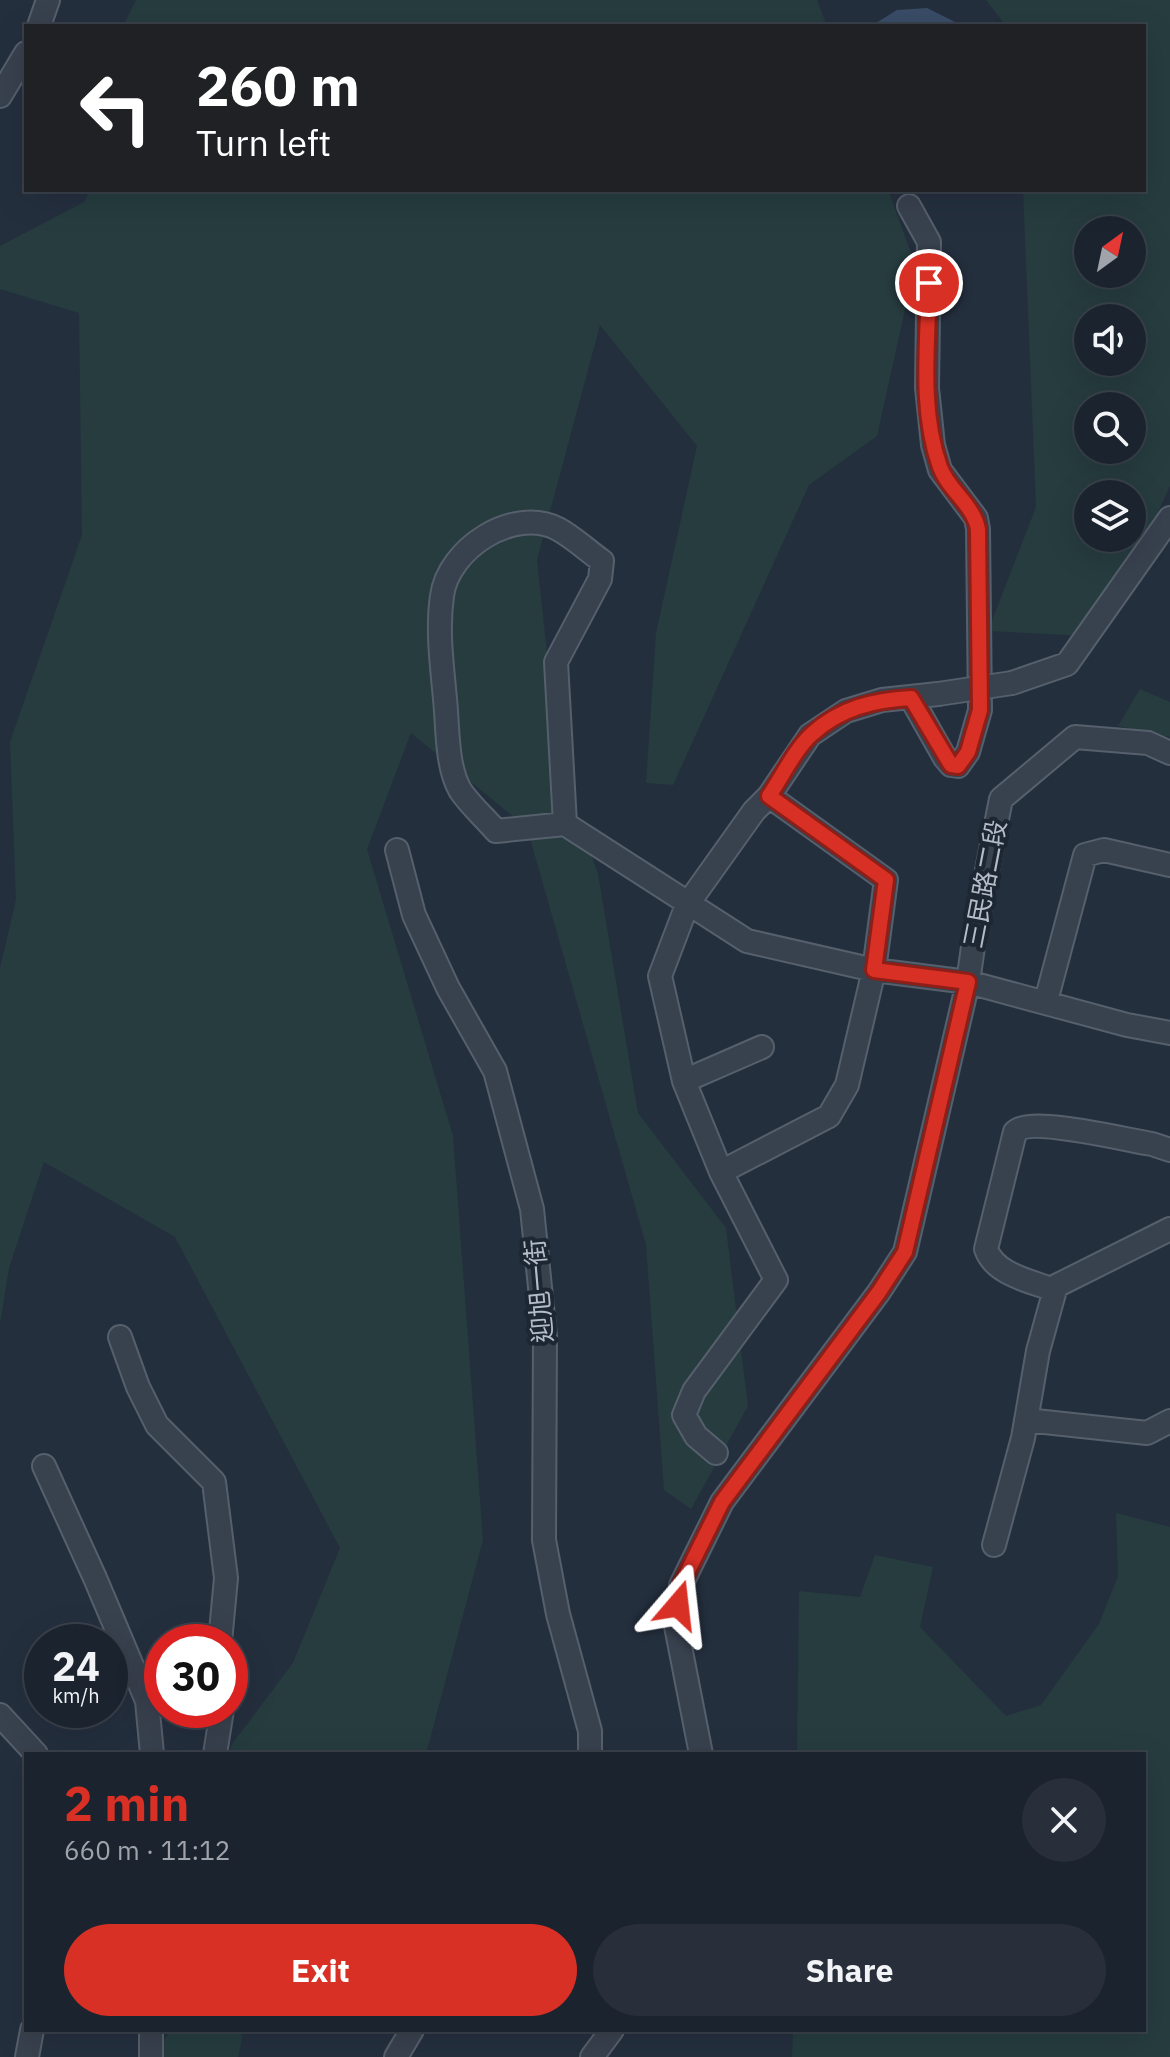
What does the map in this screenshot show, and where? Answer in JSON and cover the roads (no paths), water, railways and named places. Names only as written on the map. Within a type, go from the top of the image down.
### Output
[{"type":"street","points":[[40,24],[48,0]]},
{"type":"street","points":[[0,96],[24,56]]},
{"type":"street","points":[[909,206],[929,242],[927,388],[933,445],[940,470],[976,518],[978,529],[980,710],[968,752],[958,766],[951,765],[945,758],[911,698]]},
{"type":"street","points":[[716,1453],[696,1436],[684,1415],[694,1391],[776,1280],[721,1172],[684,1081],[660,976],[687,905],[754,811],[769,796],[810,735],[846,711],[882,700],[1012,683],[1067,664],[1170,518]]},
{"type":"street","points":[[565,824],[556,662],[600,579],[602,561],[557,528],[529,522],[489,534],[464,550],[452,566],[442,593],[439,633],[452,763],[460,789],[496,831],[565,824],[747,941],[874,970],[968,982],[1127,1025],[1170,1033]]},
{"type":"street","name":"三民路二段","points":[[701,1752],[676,1626],[681,1585],[722,1502],[879,1292],[905,1252],[968,982],[1001,799],[1075,737],[1148,743],[1170,753]]},
{"type":"street","points":[[721,1172],[829,1116],[847,1085],[874,970],[886,880],[769,796]]},
{"type":"street","name":"迎旭一街","points":[[397,850],[414,915],[448,988],[495,1071],[532,1209],[545,1336],[544,1540],[558,1614],[590,1731],[590,1752]]},
{"type":"street","points":[[1046,1001],[1085,855],[1104,850],[1170,865]]},
{"type":"street","points":[[684,1081],[762,1047]]},
{"type":"street","points":[[1054,1290],[997,1266],[986,1249],[1015,1132],[1020,1127],[1041,1124],[1170,1150]]},
{"type":"street","points":[[994,1545],[1056,1286],[1170,1229]]},
{"type":"street","points":[[120,1337],[138,1387],[157,1425],[214,1482],[226,1578],[222,1624]]},
{"type":"street","points":[[1026,1420],[1147,1433],[1170,1421]]},
{"type":"street","points":[[44,1466],[147,1701],[152,1752]]},
{"type":"street","points":[[0,1715],[34,1752]]},
{"type":"street","points":[[215,1752],[219,1728]]},
{"type":"street","points":[[27,2057],[32,2032]]},
{"type":"street","points":[[151,2032],[151,2057]]},
{"type":"street","points":[[396,2057],[411,2032]]},
{"type":"street","points":[[592,2057],[611,2032]]},
{"type":"water","points":[[927,8],[956,24],[874,24],[897,10]]}]
